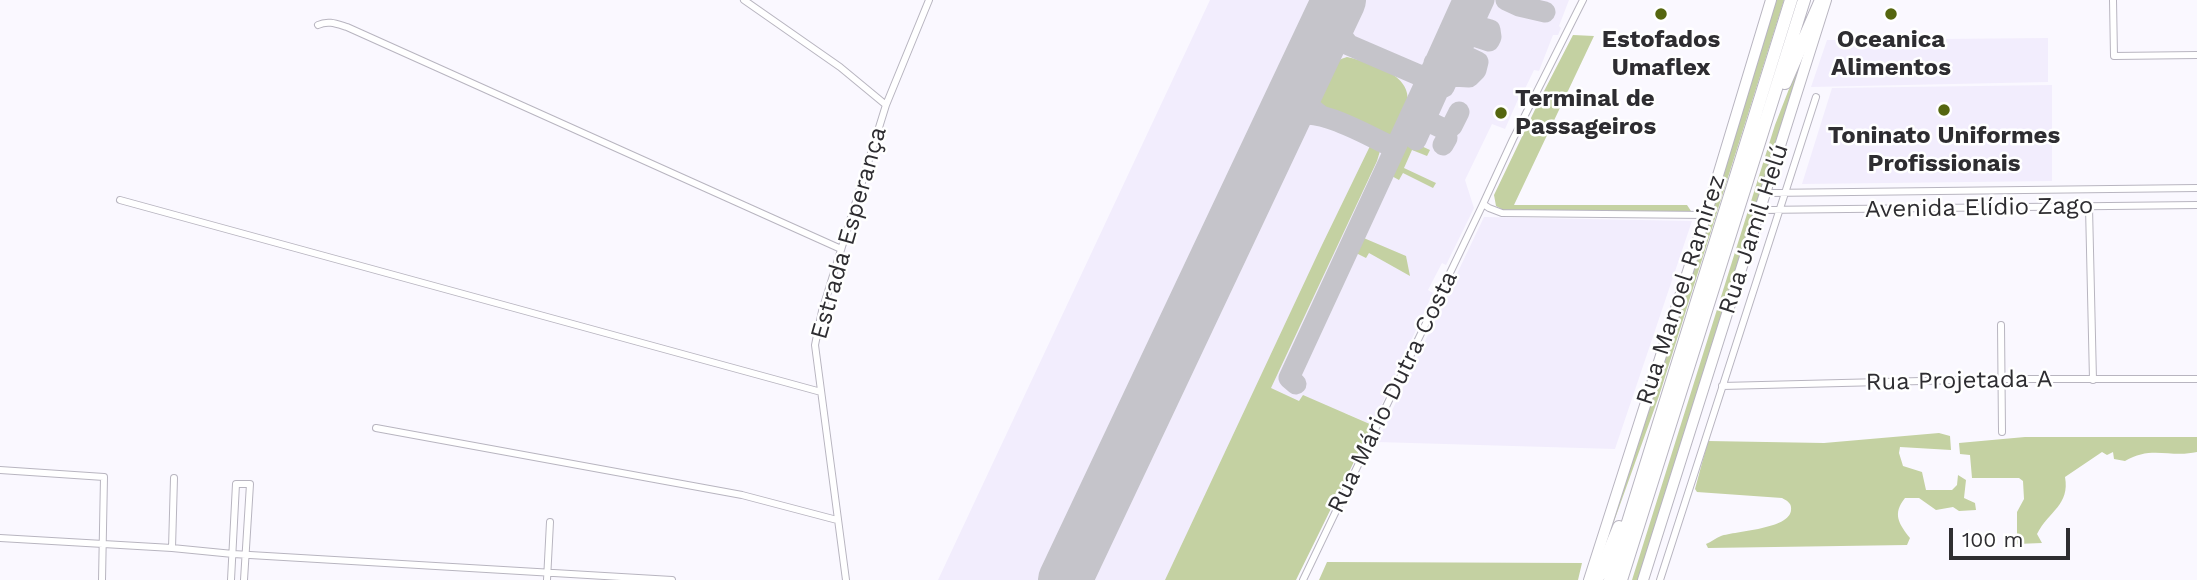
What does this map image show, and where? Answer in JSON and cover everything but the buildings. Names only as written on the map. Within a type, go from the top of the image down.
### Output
[{"type":"highway","points":[[1610,580],[1791,0]]},
{"type":"highway","points":[[1621,580],[1804,0]]},
{"type":"highway","points":[[1768,114],[1774,108],[1821,0]]},
{"type":"highway","points":[[1597,580],[1625,512],[1634,500]]},
{"type":"main road","name":"Rua Manoel Ramirez","points":[[1589,580],[1706,215],[1771,0]]},
{"type":"main road","name":"Rua Jamil Helú","points":[[1643,580],[1826,0]]},
{"type":"street","name":"Estrada Esperança","points":[[744,0],[840,67],[886,105],[822,311],[816,345],[846,580]]},
{"type":"street","points":[[886,105],[929,0]]},
{"type":"street","name":"Rua Mário Dutra Costa","points":[[1303,580],[1583,0]]},
{"type":"street","points":[[2113,0],[2115,56],[2197,55]]},
{"type":"street","points":[[318,25],[323,22],[347,27],[841,249]]},
{"type":"street","points":[[1661,580],[1816,97]]},
{"type":"street","name":"Avenida Elídio Zago","points":[[1766,193],[2197,188]]},
{"type":"street","points":[[1986,208],[1987,190]]},
{"type":"street","points":[[120,201],[821,392]]},
{"type":"street","points":[[1483,204],[1502,213],[1706,215]]},
{"type":"street","name":"Avenida Elídio Zago","points":[[1760,210],[2197,205]]},
{"type":"street","points":[[2089,206],[2093,380]]},
{"type":"street","points":[[2001,325],[2002,432]]},
{"type":"street","name":"Rua Projetada A","points":[[1722,386],[2001,379],[2197,379]]},
{"type":"street","points":[[376,428],[742,495],[837,520]]},
{"type":"street","points":[[0,470],[104,477],[102,580]]},
{"type":"street","points":[[172,548],[174,478]]},
{"type":"street","points":[[231,580],[236,484],[250,484],[244,580]]},
{"type":"street","points":[[547,577],[550,522]]},
{"type":"street","points":[[0,538],[172,548],[547,577],[672,580]]},
{"type":"shaded area","points":[[1210,0],[1569,0],[1559,26],[1561,28],[1558,35],[1553,35],[1539,71],[1534,70],[1505,129],[1492,124],[1465,180],[1474,208],[1446,265],[1442,263],[1428,290],[1433,293],[1372,425],[1345,413],[1216,580],[938,580]]},
{"type":"shaded area","points":[[2048,38],[2048,82],[1811,87],[1827,40]]},
{"type":"shaded area","points":[[2052,85],[2052,181],[1802,184],[1832,88]]},
{"type":"shaded area","points":[[1484,217],[1692,221],[1615,449],[1377,442]]},
{"type":"green space","points":[[1776,0],[1784,0],[1659,396],[1593,580]]},
{"type":"green space","points":[[1573,35],[1594,36],[1514,205],[1687,205],[1691,211],[1505,211],[1496,206],[1494,195]]},
{"type":"green space","points":[[1808,40],[1638,580],[1632,580],[1775,125]]},
{"type":"green space","points":[[1347,57],[1388,71],[1404,85],[1407,104],[1390,140],[1311,103],[1327,69]]},
{"type":"green space","points":[[1404,138],[1430,150],[1427,156],[1412,150],[1404,168],[1436,183],[1433,188],[1403,173],[1399,180],[1388,174]]},
{"type":"green space","points":[[1370,146],[1380,151],[1377,161],[1271,388],[1299,401],[1303,395],[1372,425],[1296,580],[1165,580],[1321,247]]},
{"type":"green space","points":[[1359,236],[1406,256],[1410,276],[1369,253],[1366,258],[1352,251]]},
{"type":"green space","points":[[1939,433],[1950,436],[1951,450],[1900,447],[1903,466],[1922,472],[1926,490],[1952,490],[1957,485],[1958,475],[1966,480],[1964,498],[1975,503],[1976,510],[1959,511],[1953,507],[1936,510],[1919,498],[1905,498],[1899,509],[1898,519],[1910,538],[1907,545],[1708,548],[1706,544],[1721,536],[1782,521],[1791,510],[1789,503],[1782,498],[1697,492],[1695,489],[1708,441],[1824,443]]},
{"type":"green space","points":[[2025,437],[2197,437],[2197,452],[2143,454],[2125,461],[2114,459],[2113,452],[2107,455],[2102,452],[2065,477],[2066,487],[2062,501],[2037,534],[2042,543],[2017,544],[2017,512],[2024,499],[2023,481],[2019,478],[1972,478],[1970,455],[1960,454],[1959,443]]},
{"type":"green space","points":[[1327,562],[1582,563],[1578,580],[1319,580]]},
{"type":"taxiway","points":[[1311,58],[1325,45],[1342,42],[1421,76],[1430,73],[1463,0]]},
{"type":"taxiway","points":[[1416,140],[1484,0]]},
{"type":"taxiway","points":[[1506,0],[1545,12]]},
{"type":"taxiway","points":[[1334,10],[1334,26],[1348,44]]},
{"type":"taxiway","points":[[1457,26],[1468,34],[1489,41],[1490,30],[1479,27]]},
{"type":"taxiway","points":[[1452,76],[1469,77],[1476,70],[1478,62],[1459,53],[1453,43]]},
{"type":"taxiway","points":[[1296,384],[1289,378],[1423,88],[1424,81],[1421,76],[1430,82],[1437,70],[1434,63]]},
{"type":"taxiway","points":[[1299,85],[1306,104],[1320,115]]},
{"type":"taxiway","points":[[1446,130],[1452,126],[1459,112]]},
{"type":"taxiway","points":[[1284,116],[1298,114],[1327,118],[1395,148]]},
{"type":"taxiway","points":[[1413,114],[1446,130],[1447,138],[1443,145]]},
{"type":"runway","points":[[1065,580],[1339,0]]},
{"type":"place","name":"Estofados Umaflex","points":[[1661,14]]},
{"type":"place","name":"Oceanica Alimentos","points":[[1891,14]]},
{"type":"place","name":"Toninato Uniformes Profissionais","points":[[1944,110]]},
{"type":"place","name":"Terminal de Passageiros","points":[[1501,113]]}]
